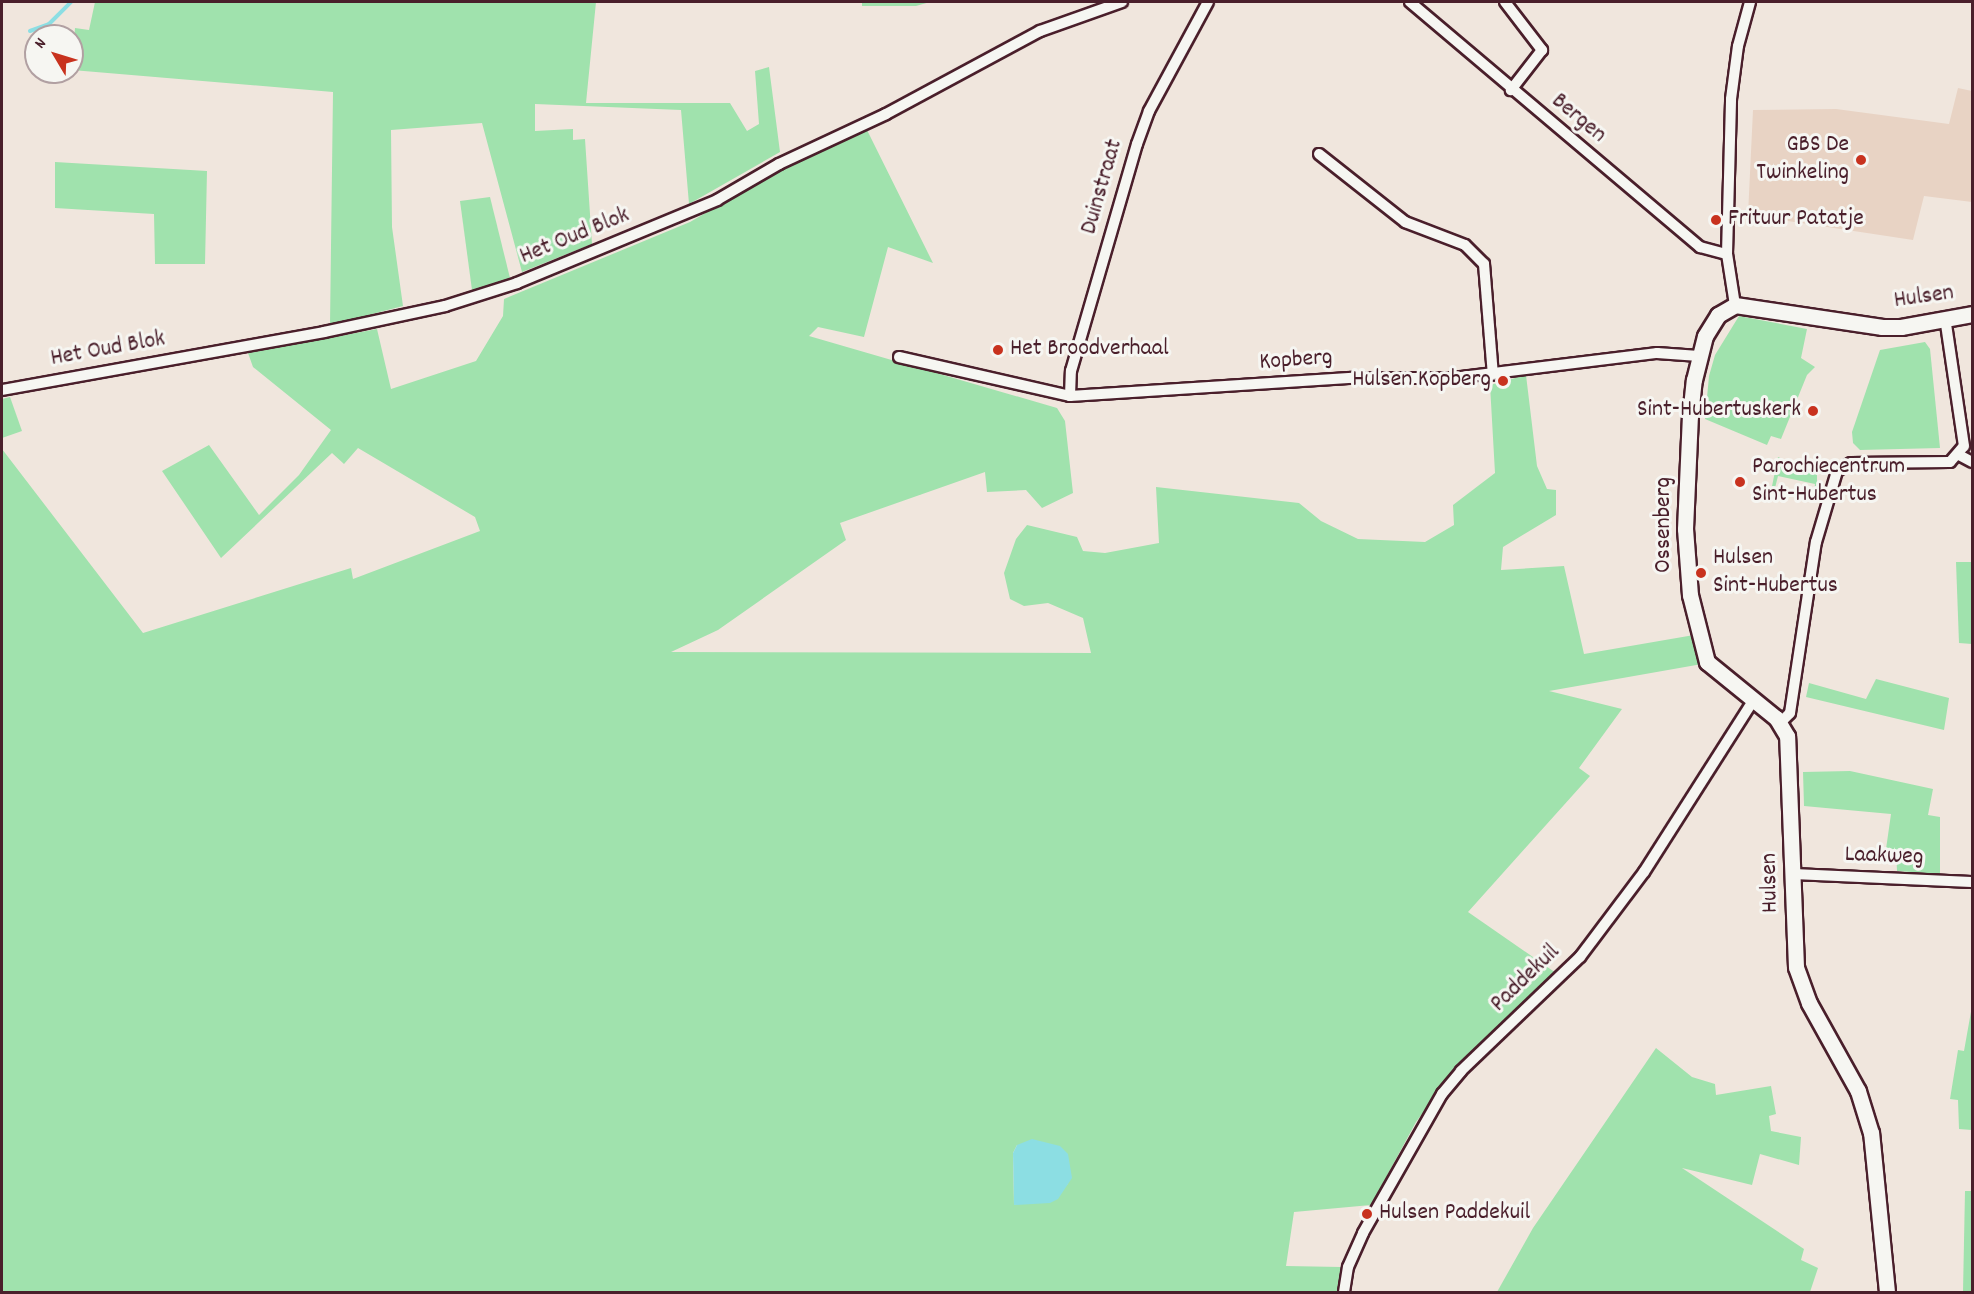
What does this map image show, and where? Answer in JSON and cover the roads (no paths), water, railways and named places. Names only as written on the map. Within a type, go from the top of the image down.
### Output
[{"type":"street","name":"Het Oud Blok","points":[[2,390],[324,332],[445,306],[517,283],[697,210],[1040,31],[1122,2]]},
{"type":"street","name":"Duinstraat","points":[[1071,396],[1071,371],[1141,133],[1167,74],[1208,2]]},
{"type":"street","name":"Bergen","points":[[1410,2],[1700,248],[1727,254]]},
{"type":"street","points":[[1504,2],[1542,50],[1511,90]]},
{"type":"street","points":[[1735,304],[1727,254],[1731,99],[1738,46],[1750,2]]},
{"type":"street","points":[[1319,154],[1405,222],[1465,245],[1485,264],[1493,375]]},
{"type":"street","name":"Hulsen","points":[[1735,304],[1881,327],[1902,327],[1972,314]]},
{"type":"street","name":"Ossenberg","points":[[1735,304],[1712,323],[1699,356],[1686,495],[1685,561],[1690,595],[1707,662],[1780,723]]},
{"type":"street","points":[[1780,723],[1790,713],[1816,542],[1834,477],[1841,468],[1851,463],[1887,462],[1922,465],[1950,462],[1959,455],[1964,446],[1945,318]]},
{"type":"street","name":"Kopberg","points":[[899,357],[1071,396],[1352,378],[1493,375],[1658,353],[1699,356]]},
{"type":"street","points":[[1959,455],[1972,462]]},
{"type":"street","name":"Paddekuil","points":[[1344,1293],[1348,1267],[1363,1233],[1442,1094],[1461,1071],[1580,957],[1644,872],[1753,701]]},
{"type":"street","name":"Hulsen","points":[[1780,723],[1789,745],[1796,966],[1809,1003],[1858,1091],[1871,1133],[1887,1293]]},
{"type":"street","name":"Laakweg","points":[[1793,874],[1972,882]]},
{"type":"water","points":[[1032,1139],[1060,1146],[1068,1154],[1072,1178],[1058,1199],[1050,1203],[1014,1205],[1013,1153],[1017,1145]]},
{"type":"waterway","points":[[49,24],[71,2]]},
{"type":"place","name":"GBS De Twinkeling","points":[[1861,160]]},
{"type":"place","name":"Frituur Patatje","points":[[1716,220]]},
{"type":"place","name":"Het Broodverhaal","points":[[998,350]]},
{"type":"place","name":"Hulsen Kopberg","points":[[1503,381]]},
{"type":"place","name":"Sint-Hubertuskerk","points":[[1813,411]]},
{"type":"place","name":"Parochiecentrum Sint-Hubertus","points":[[1740,482]]},
{"type":"place","name":"Hulsen Sint-Hubertus","points":[[1701,573]]},
{"type":"place","name":"Hulsen Paddekuil","points":[[1367,1214]]}]
